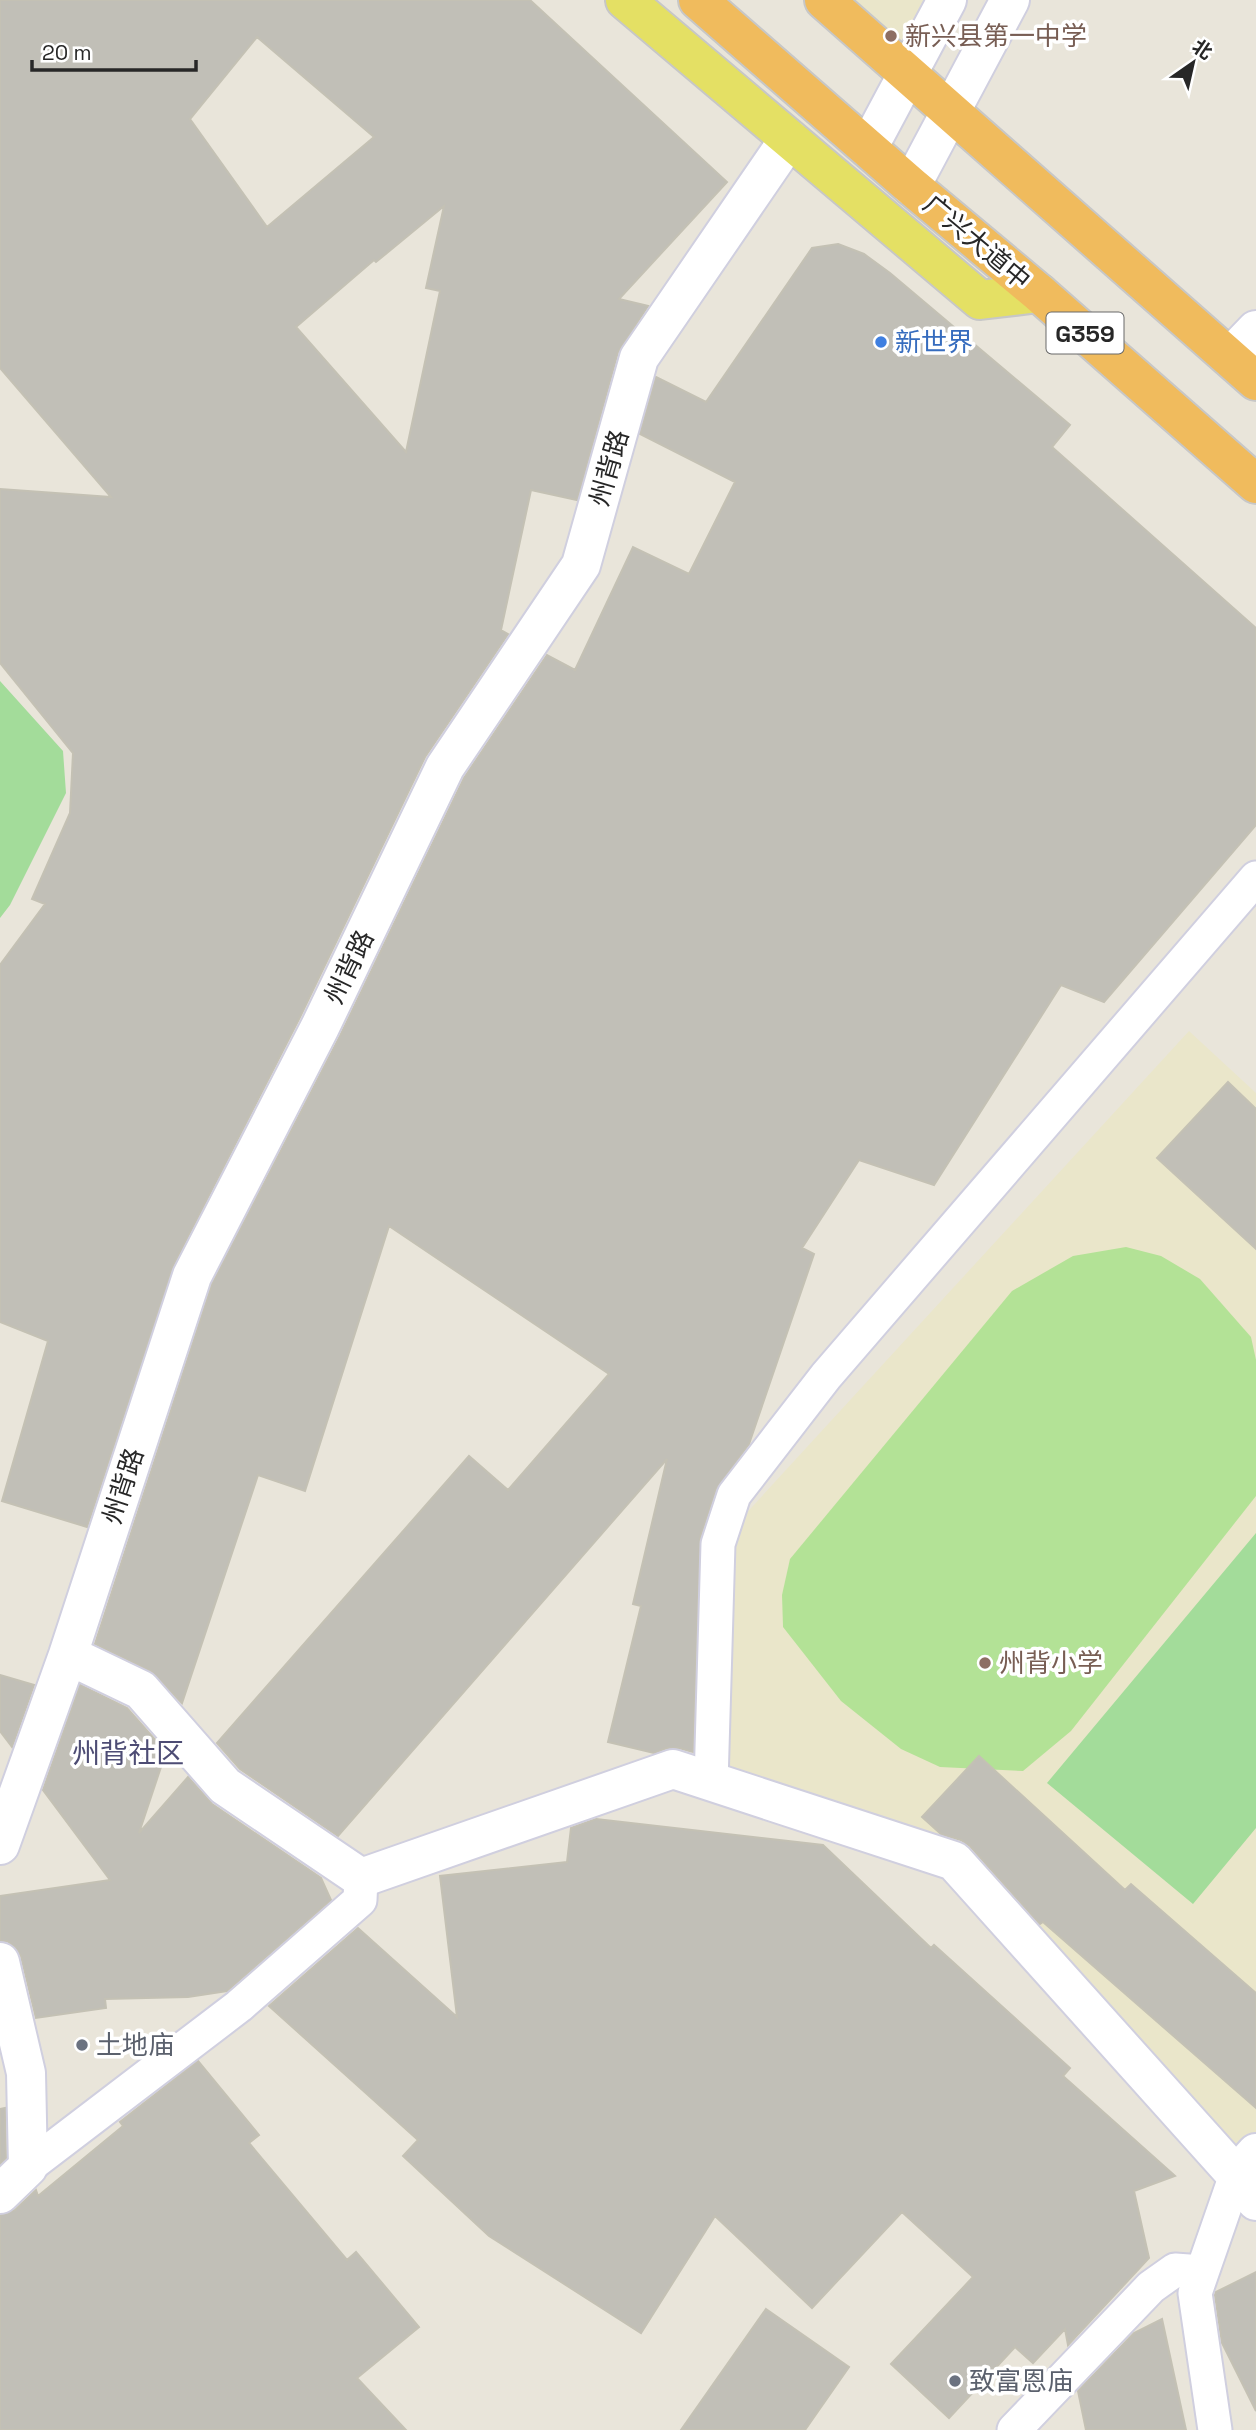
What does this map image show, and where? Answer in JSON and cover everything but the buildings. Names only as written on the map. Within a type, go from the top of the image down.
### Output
[{"type":"highway","name":"广兴大道中","points":[[698,0],[1256,484]]},
{"type":"highway","name":"G359","points":[[824,0],[1243,369]]},
{"type":"main road","points":[[625,0],[980,300],[1039,293]]},
{"type":"street","points":[[868,148],[947,0]]},
{"type":"street","points":[[911,186],[1010,0]]},
{"type":"street","name":"州背路","points":[[0,1845],[68,1655],[192,1276],[320,1027],[445,767],[582,565],[639,358],[789,139]]},
{"type":"street","points":[[1243,369],[1256,330]]},
{"type":"street","points":[[68,1655],[141,1690],[225,1786],[361,1878],[673,1769],[954,1861],[1249,2176]]},
{"type":"street","points":[[0,1964],[26,2073],[28,2167],[0,2194]]},
{"type":"lane","points":[[711,1783],[718,1544],[734,1494],[826,1376],[1256,878]]},
{"type":"lane","points":[[28,2167],[239,2006],[360,1900],[361,1878]]},
{"type":"lane","points":[[1215,2430],[1195,2293],[1202,2272],[1249,2176]]},
{"type":"lane","points":[[1014,2430],[1151,2287],[1175,2270],[1202,2272]]},
{"type":"shaded area","name":"新兴县第一中学","points":[[817,0],[943,0],[901,73]]},
{"type":"shaded area","name":"州背小学","points":[[1189,1031],[1256,1093],[1256,2153],[1236,2175],[954,1861],[711,1783],[718,1544]]},
{"type":"green space","points":[[0,681],[63,751],[66,793],[10,905],[0,918]]},
{"type":"green space","points":[[1126,1247],[1161,1256],[1200,1279],[1251,1337],[1256,1360],[1256,1496],[1071,1731],[1023,1771],[940,1767],[901,1749],[841,1701],[783,1627],[782,1595],[790,1559],[1012,1291],[1073,1256]]},
{"type":"green space","points":[[1256,1533],[1256,1828],[1193,1904],[1047,1783]]},
{"type":"place","name":"新兴县第一中学","points":[[891,36]]},
{"type":"place","name":"新世界","points":[[881,342]]},
{"type":"place","name":"州背小学","points":[[985,1663]]},
{"type":"place","name":"土地庙","points":[[82,2045]]},
{"type":"place","name":"致富恩庙","points":[[955,2381]]},
{"type":"district","name":"州背社区","points":[[128,1753]]}]
